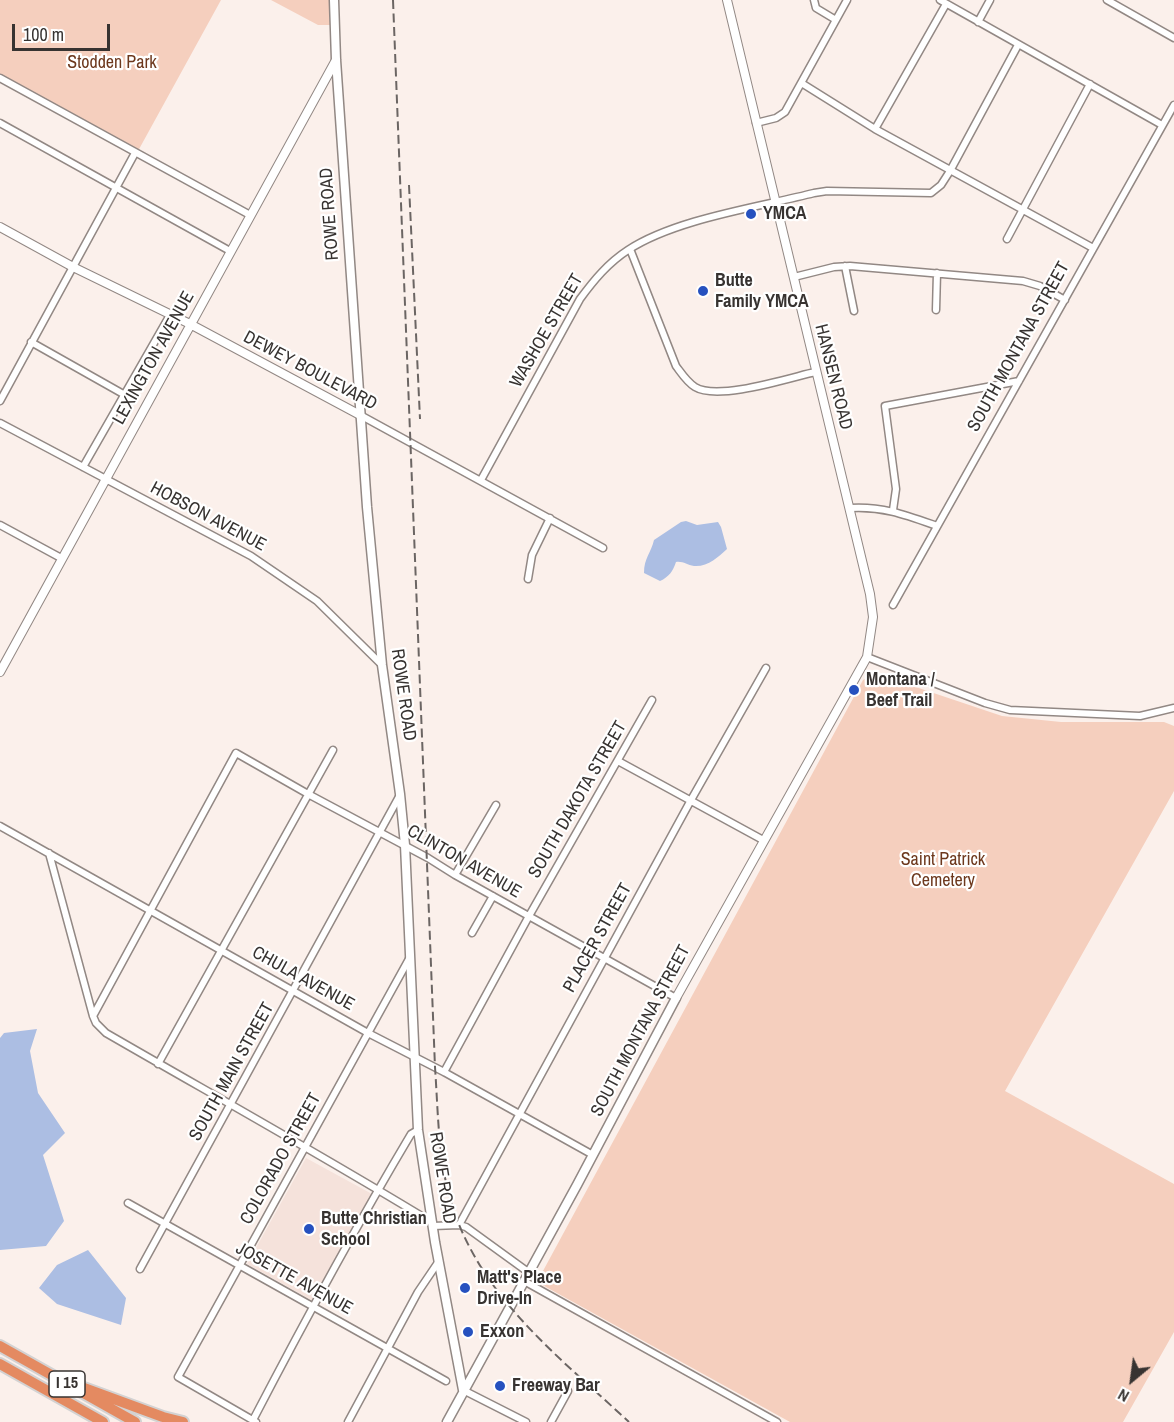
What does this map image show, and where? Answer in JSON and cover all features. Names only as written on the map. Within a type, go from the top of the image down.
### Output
[{"type":"highway","name":"I 15","points":[[0,1346],[135,1422]]},
{"type":"highway","name":"I 15","points":[[0,1364],[103,1422]]},
{"type":"highway","points":[[51,1376],[163,1417],[183,1422]]},
{"type":"highway","points":[[26,1379],[89,1422]]},
{"type":"main road","name":"ROWE ROAD","points":[[334,0],[360,415],[382,665],[405,845],[418,1130],[439,1261],[464,1390]]},
{"type":"main road","name":"SOUTH MONTANA STREET","points":[[447,1422],[676,998]]},
{"type":"street","name":"HANSEN ROAD","points":[[727,0],[870,594],[873,618],[867,657]]},
{"type":"street","points":[[814,0],[816,8],[836,20]]},
{"type":"street","points":[[756,123],[776,118],[786,112],[847,0]]},
{"type":"street","points":[[978,22],[990,0]]},
{"type":"street","points":[[1107,0],[1174,38]]},
{"type":"street","points":[[875,129],[943,2],[1162,125]]},
{"type":"street","points":[[776,203],[827,191],[931,193],[941,185],[950,171],[1018,45]]},
{"type":"street","name":"LEXINGTON AVENUE","points":[[0,672],[336,60]]},
{"type":"street","points":[[0,78],[250,215]]},
{"type":"street","points":[[802,84],[875,129],[1093,248]]},
{"type":"street","points":[[1007,239],[1090,84]]},
{"type":"street","name":"SOUTH MONTANA STREET","points":[[893,605],[1174,105]]},
{"type":"street","points":[[0,123],[116,190],[230,251]]},
{"type":"street","points":[[0,401],[135,153]]},
{"type":"street","name":"WASHOE STREET","points":[[481,480],[580,299],[594,279],[630,249],[659,233],[776,203]]},
{"type":"street","name":"DEWEY BOULEVARD","points":[[0,227],[73,267],[190,324],[603,548]]},
{"type":"street","points":[[630,249],[676,366],[696,388],[714,392],[731,391],[815,372]]},
{"type":"street","points":[[845,266],[854,310]]},
{"type":"street","points":[[794,277],[845,266],[937,273],[1023,281],[1040,286],[1065,300]]},
{"type":"street","points":[[936,310],[937,273]]},
{"type":"street","points":[[83,467],[170,315]]},
{"type":"street","points":[[31,342],[125,395]]},
{"type":"street","points":[[893,510],[897,489],[885,406],[1019,381]]},
{"type":"street","name":"HOBSON AVENUE","points":[[0,423],[251,556],[317,600],[382,665]]},
{"type":"street","points":[[850,508],[893,510],[937,526]]},
{"type":"street","points":[[528,579],[532,555],[550,518]]},
{"type":"street","points":[[0,525],[61,558]]},
{"type":"street","points":[[867,657],[985,703],[1010,710],[1140,716],[1174,708]]},
{"type":"street","name":"SOUTH MONTANA STREET","points":[[676,998],[867,657]]},
{"type":"street","name":"PLACER STREET","points":[[459,1225],[691,800],[766,668]]},
{"type":"street","name":"SOUTH DAKOTA STREET","points":[[444,1072],[529,916],[652,700]]},
{"type":"street","points":[[158,1064],[333,750]]},
{"type":"street","name":"CLINTON AVENUE","points":[[152,911],[236,753],[405,845],[676,998]]},
{"type":"street","points":[[618,761],[763,840]]},
{"type":"street","name":"SOUTH MAIN STREET","points":[[140,1269],[400,794]]},
{"type":"street","points":[[455,875],[496,805]]},
{"type":"street","name":"CHULA AVENUE","points":[[0,826],[368,1033],[444,1072],[593,1155]]},
{"type":"street","points":[[49,853],[93,1016],[96,1023],[106,1033],[378,1189],[433,1225],[459,1225],[476,1234],[528,1272]]},
{"type":"street","points":[[472,933],[493,896]]},
{"type":"street","points":[[93,1016],[152,911]]},
{"type":"street","name":"COLORADO STREET","points":[[255,1421],[178,1377],[411,956]]},
{"type":"street","points":[[255,1421],[313,1306],[378,1189],[411,1134],[418,1130]]},
{"type":"street","name":"JOSETTE AVENUE","points":[[128,1203],[446,1381]]},
{"type":"street","points":[[348,1422],[418,1292],[439,1261]]},
{"type":"street","points":[[524,1281],[777,1422]]},
{"type":"street","points":[[464,1390],[526,1422]]},
{"type":"street","points":[[551,1422],[568,1392]]},
{"type":"shaded area","name":"Butte Christian School","points":[[306,1158],[372,1194],[313,1301],[247,1264]]},
{"type":"green space","name":"Stodden Park","points":[[0,0],[221,0],[138,151],[0,75]]},
{"type":"green space","points":[[271,0],[329,0],[330,25],[318,25]]},
{"type":"green space","name":"Saint Patrick Cemetery","points":[[874,673],[1002,716],[1061,722],[1164,722],[1174,726],[1174,791],[1005,1091],[1174,1184],[1174,1332],[1123,1422],[790,1422],[537,1282],[863,680]]},
{"type":"water","points":[[686,521],[697,525],[718,522],[727,549],[704,565],[694,566],[676,562],[666,578],[660,581],[644,573],[645,563],[654,540]]},
{"type":"water","points":[[37,1029],[30,1051],[38,1093],[65,1133],[43,1155],[64,1221],[46,1246],[0,1250],[0,1038],[4,1033]]},
{"type":"water","points":[[88,1250],[126,1298],[121,1325],[57,1304],[39,1288],[57,1265]]},
{"type":"railway","points":[[393,0],[435,1067],[443,1164],[449,1195],[462,1230],[478,1263],[499,1293],[548,1347],[629,1422]]},
{"type":"railway","points":[[409,185],[420,419]]},
{"type":"place","name":"YMCA","points":[[751,214]]},
{"type":"place","name":"Butte Family YMCA","points":[[703,291]]},
{"type":"place","name":"Montana / Beef Trail","points":[[854,690]]},
{"type":"place","name":"Butte Christian School","points":[[309,1229]]},
{"type":"place","name":"Matt's Place Drive-In","points":[[465,1288]]},
{"type":"place","name":"Exxon","points":[[468,1332]]},
{"type":"place","name":"Freeway Bar","points":[[500,1386]]}]
